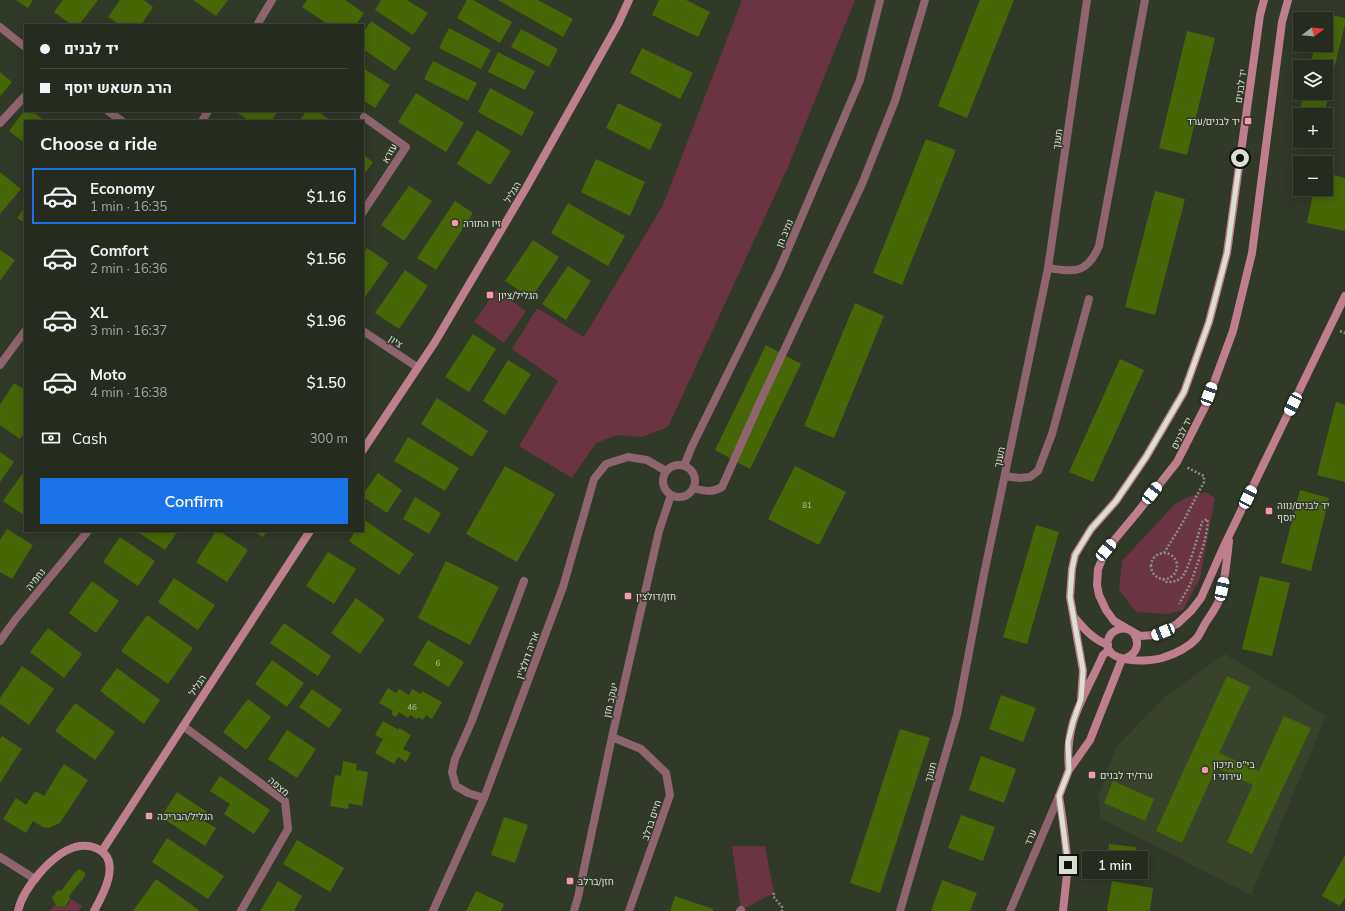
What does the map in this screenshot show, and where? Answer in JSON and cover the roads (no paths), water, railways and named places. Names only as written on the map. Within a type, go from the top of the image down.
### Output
[{"type":"street","points":[[258,24],[272,0]]},
{"type":"street","name":"הגליל","points":[[364,448],[435,342],[526,188],[618,24],[629,0]]},
{"type":"street","name":"נתיב חן","points":[[684,466],[692,446],[779,270],[860,80],[880,0]]},
{"type":"street","points":[[693,488],[705,492],[716,491],[722,487],[862,184],[895,101],[925,0]]},
{"type":"street","name":"תענך","points":[[900,911],[957,715],[1048,268],[1087,0]]},
{"type":"street","points":[[1048,268],[1077,270],[1087,266],[1094,258],[1099,246],[1145,0]]},
{"type":"street","name":"יד לבנים","points":[[1230,534],[1226,567],[1219,599],[1197,638],[1185,648],[1162,658],[1143,660],[1114,656],[1108,648],[1094,638],[1075,618],[1070,597],[1072,569],[1075,555],[1091,529],[1116,501],[1146,457],[1184,392],[1209,322],[1227,253],[1260,15],[1264,0]]},
{"type":"street","name":"יד לבנים","points":[[1130,631],[1114,621],[1098,595],[1098,569],[1106,550],[1177,462],[1205,407],[1233,331],[1252,253],[1282,22],[1288,0]]},
{"type":"street","points":[[0,27],[24,46]]},
{"type":"street","points":[[0,123],[24,97]]},
{"type":"street","points":[[109,112],[121,120]]},
{"type":"street","name":"עזרא","points":[[364,117],[406,147],[364,210]]},
{"type":"street","name":"יד לבנים","points":[[1108,648],[1108,638],[1114,631],[1124,628],[1140,636],[1155,635],[1177,624],[1201,598],[1230,534],[1345,296]]},
{"type":"street","points":[[1005,476],[1030,478],[1038,470],[1052,434],[1089,299]]},
{"type":"street","points":[[0,365],[24,332]]},
{"type":"street","name":"ציון","points":[[364,332],[417,367]]},
{"type":"street","name":"אריה דולצ'ין","points":[[433,911],[484,798],[563,587],[594,479],[606,464],[628,457],[646,460],[666,471]]},
{"type":"street","points":[[676,465],[684,466],[693,474],[695,483],[693,488],[686,495],[671,495],[664,486],[664,476],[666,471],[670,467],[676,465]]},
{"type":"street","name":"יעקב חזן","points":[[574,911],[659,531],[671,495]]},
{"type":"street","name":"נחמיה","points":[[0,641],[15,620],[87,532]]},
{"type":"street","name":"הגליל","points":[[102,851],[309,532]]},
{"type":"street","points":[[484,798],[468,793],[456,786],[452,772],[455,759],[471,723],[524,581]]},
{"type":"street","points":[[1075,618],[1079,653],[1083,670],[1081,699]]},
{"type":"street","points":[[1124,658],[1134,653],[1136,649],[1137,640],[1130,631]]},
{"type":"street","name":"ערד","points":[[1069,770],[1068,742],[1073,722],[1081,699],[1108,648]]},
{"type":"street","name":"ערד","points":[[1010,911],[1069,770],[1090,740],[1124,658]]},
{"type":"street","name":"מצפה","points":[[183,726],[285,801],[288,829],[241,911]]},
{"type":"street","name":"חיים ברלב","points":[[612,738],[641,750],[666,773],[670,795],[629,911]]},
{"type":"street","points":[[1059,796],[1068,865],[1063,911]]},
{"type":"street","points":[[18,911],[20,901],[35,879],[58,855],[75,847],[91,845],[102,851],[110,862],[110,874],[94,911]]},
{"type":"street","points":[[0,857],[35,879]]},
{"type":"place","name":"יד לבנים/ערד","points":[[1248,121]]},
{"type":"place","name":"זיו התורה","points":[[455,223]]},
{"type":"place","name":"הגליל/ציון","points":[[490,295]]},
{"type":"place","name":"יד לבנים/נווה יוסף","points":[[1269,511]]},
{"type":"place","name":"חזן/דולצין","points":[[628,596]]},
{"type":"place","name":"בי\"ס תיכון עירוני ו","points":[[1205,770]]},
{"type":"place","name":"ערד/יד לבנים","points":[[1092,775]]},
{"type":"place","name":"הגליל/הבריכה","points":[[149,816]]},
{"type":"place","name":"חזן/ברלב","points":[[570,881]]}]
